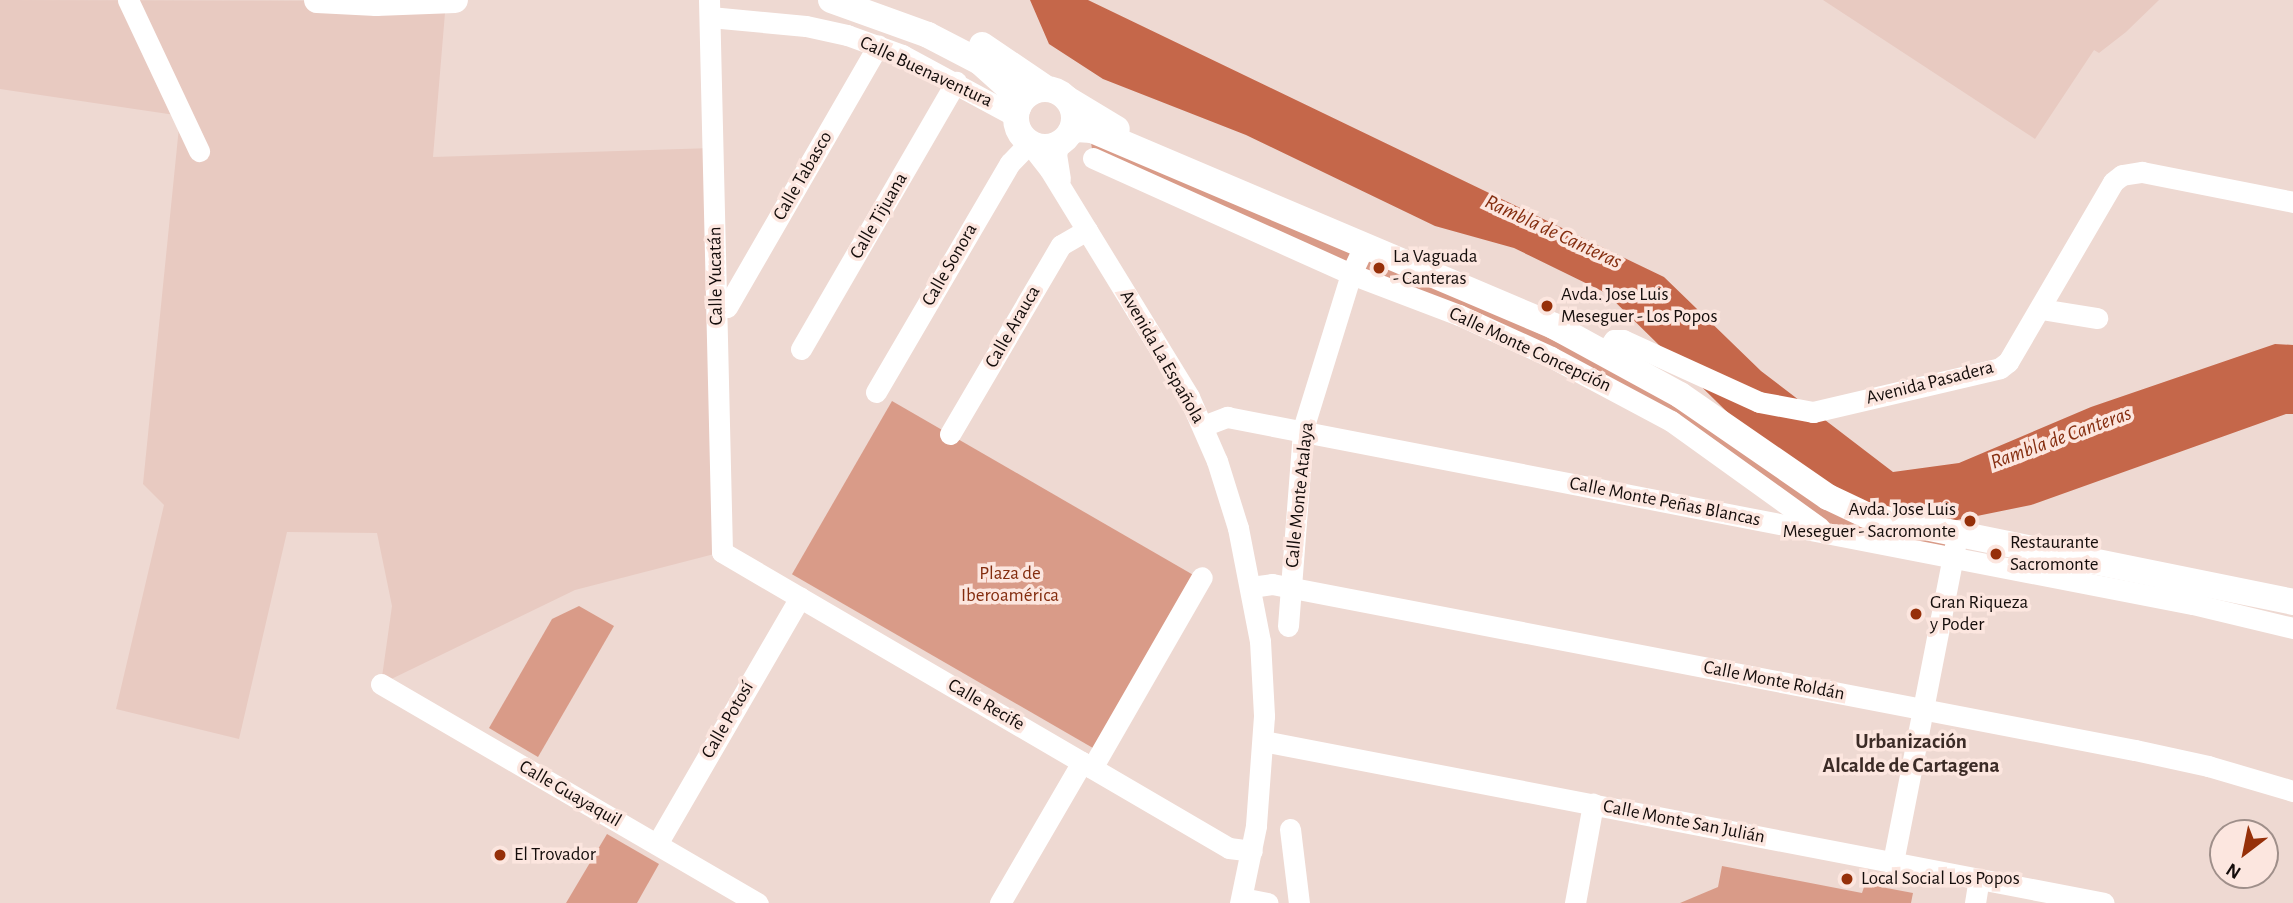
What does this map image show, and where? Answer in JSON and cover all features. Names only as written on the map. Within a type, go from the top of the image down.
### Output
[{"type":"main road","points":[[317,0],[376,4],[455,0]]},
{"type":"main road","name":"Calle Buenaventura","points":[[831,0],[909,27],[979,62],[1007,86],[1016,111]]},
{"type":"main road","points":[[885,0],[954,29],[1057,94],[1074,119],[1064,139],[1049,147],[1029,143],[1016,126],[1016,111],[1030,93],[1057,94]]},
{"type":"main road","name":"Calle Monte Concepción","points":[[1057,94],[1105,123],[1246,196]]},
{"type":"main road","name":"Calle Monte Concepción","points":[[1064,139],[1076,129],[1091,130],[1363,247],[1523,312],[1605,352],[1713,416],[1828,497],[1885,521]]},
{"type":"main road","name":"Calle Monte Peñas Blancas","points":[[1885,521],[1954,546],[2293,603]]},
{"type":"street","points":[[128,0],[199,151]]},
{"type":"street","name":"Calle Buenaventura","points":[[709,9],[806,26],[878,45],[1016,111]]},
{"type":"street","name":"Calle Yucatán","points":[[709,9],[722,552]]},
{"type":"street","name":"Calle Tabasco","points":[[727,307],[878,45]]},
{"type":"street","name":"Calle Tijuana","points":[[801,349],[956,82]]},
{"type":"street","name":"Avenida La Española","points":[[1064,139],[1057,169],[1064,194]]},
{"type":"street","name":"Avenida La Española","points":[[1029,143],[1169,362],[1203,426],[1227,492],[1251,587],[1261,654],[1263,741],[1252,851],[1241,901]]},
{"type":"street","name":"Calle Sonora","points":[[876,392],[1010,163],[1029,143]]},
{"type":"street","name":"Calle Monte Concepción","points":[[1093,158],[1351,274],[1459,314],[1603,384],[1671,421],[1827,533]]},
{"type":"street","name":"Avenida Pasadera","points":[[1605,352],[1614,340],[1623,340],[1759,402],[1799,412],[1813,412],[2000,368],[2014,354],[2113,182],[2122,175],[2142,172],[2293,202]]},
{"type":"street","name":"Calle Arauca","points":[[950,434],[1061,245],[1087,230]]},
{"type":"street","name":"Calle Monte Atalaya","points":[[1288,625],[1302,431],[1351,274],[1363,247]]},
{"type":"street","points":[[2041,309],[2097,318]]},
{"type":"street","name":"Calle Monte Peñas Blancas","points":[[1203,426],[1227,417],[1827,533],[1954,546],[2293,628]]},
{"type":"street","points":[[1894,862],[1954,546]]},
{"type":"street","name":"Calle Recife","points":[[722,552],[1229,848],[1252,851]]},
{"type":"street","points":[[1000,903],[1202,578]]},
{"type":"street","name":"Calle Monte Roldán","points":[[1251,587],[1272,584],[2179,759],[2293,791]]},
{"type":"street","name":"Calle Potosí","points":[[657,844],[800,597]]},
{"type":"street","name":"Calle Guayaquil","points":[[382,684],[757,903]]},
{"type":"street","name":"Calle Monte San Julián","points":[[1263,741],[2103,903]]},
{"type":"street","points":[[1575,903],[1594,804]]},
{"type":"street","points":[[1290,829],[1299,903]]},
{"type":"street","points":[[1975,903],[1979,879]]},
{"type":"street","points":[[1241,901],[1268,903]]},
{"type":"shaded area","points":[[0,0],[446,1],[433,157],[713,148],[722,552],[575,590],[381,684],[392,606],[377,533],[287,532],[239,739],[116,709],[164,505],[143,484],[179,127],[175,115],[0,89]]},
{"type":"shaded area","points":[[1823,0],[2159,0],[2126,32],[2099,53],[2094,50],[2035,139]]},
{"type":"green space","points":[[1090,133],[1363,248],[1956,536],[1952,557],[1827,533],[1671,421],[1093,158]]},
{"type":"green space","name":"Plaza de Iberoamérica","points":[[892,401],[1200,579],[1100,752],[792,574]]},
{"type":"green space","points":[[579,606],[614,626],[538,757],[489,728],[552,619]]},
{"type":"green space","points":[[607,834],[659,864],[637,903],[566,903]]},
{"type":"green space","points":[[1722,866],[1862,893],[1865,884],[1913,893],[1911,903],[1680,903],[1718,887]]},
{"type":"water","name":"Rambla de Canteras","points":[[1030,0],[1088,0],[1664,277],[1761,371],[1893,472],[1959,463],[2091,407],[2275,344],[2293,345],[2293,414],[2286,414],[2031,505],[1918,528],[1773,457],[1606,293],[1514,248],[1435,226],[1246,135],[1103,79],[1049,44]]},
{"type":"place","name":"La Vaguada - Canteras","points":[[1379,268]]},
{"type":"place","name":"Avda. Jose Luis Meseguer - Los Popos","points":[[1547,306]]},
{"type":"place","name":"Avda. Jose Luis Meseguer - Sacromonte","points":[[1970,521]]},
{"type":"place","name":"Restaurante Sacromonte","points":[[1996,554]]},
{"type":"place","name":"Gran Riqueza y Poder","points":[[1916,614]]},
{"type":"place","name":"El Trovador","points":[[500,855]]},
{"type":"place","name":"Local Social Los Popos","points":[[1847,879]]},
{"type":"district","name":"Urbanización Alcalde de Cartagena","points":[[1911,754]]}]
